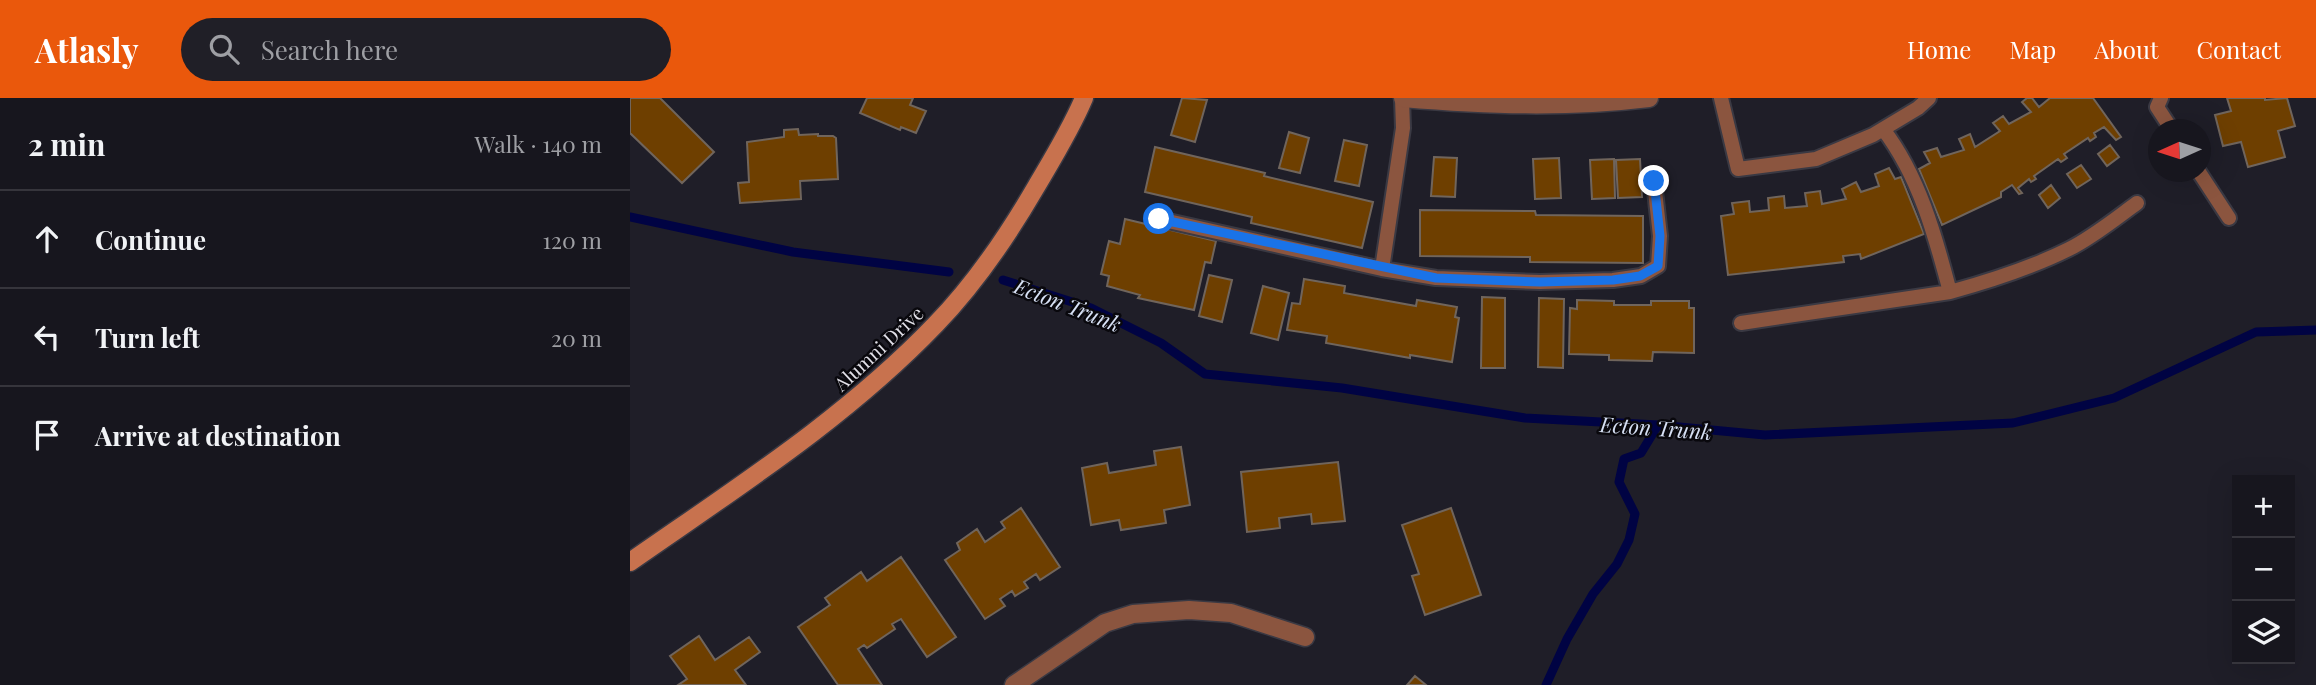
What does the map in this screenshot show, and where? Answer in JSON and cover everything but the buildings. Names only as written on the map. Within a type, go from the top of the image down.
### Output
[{"type":"main road","name":"Alumni Drive","points":[[630,562],[845,408],[938,322],[1019,216],[1061,145],[1084,98]]},
{"type":"street","points":[[1402,98],[1464,103],[1544,104],[1616,102],[1649,98]]},
{"type":"street","points":[[1014,685],[1105,623],[1133,614],[1189,610],[1231,613],[1305,637]]},
{"type":"lane","points":[[1382,268],[1403,128],[1402,98]]},
{"type":"lane","points":[[1721,98],[1738,169],[1815,159],[1883,129],[1918,108],[1929,98]]},
{"type":"lane","points":[[2161,98],[2157,107],[2165,119]]},
{"type":"lane","points":[[1883,129],[1902,153],[1933,230],[1950,292]]},
{"type":"lane","points":[[1159,219],[1436,278],[1514,281],[1613,280],[1640,276],[1658,266],[1660,236],[1654,181]]},
{"type":"lane","points":[[2206,182],[2229,218]]},
{"type":"lane","points":[[1741,323],[1950,292],[1984,282],[2067,250],[2092,236],[2137,203]]},
{"type":"waterway","name":"Ecton Trunk","points":[[630,217],[793,252],[949,272]]},
{"type":"waterway","name":"Ecton Trunk","points":[[1003,280],[1091,308],[1161,343],[1205,374],[1342,388],[1525,418],[1658,425],[1765,435],[2013,423],[2114,398],[2256,332],[2316,330]]},
{"type":"waterway","points":[[1546,685],[1567,639],[1593,594],[1617,564],[1629,540],[1635,514],[1619,482],[1624,459],[1641,453],[1658,425]]},
{"type":"route","points":[[1159,219],[1436,278],[1540,282],[1613,280],[1640,276],[1658,266],[1660,236],[1654,181]]}]
